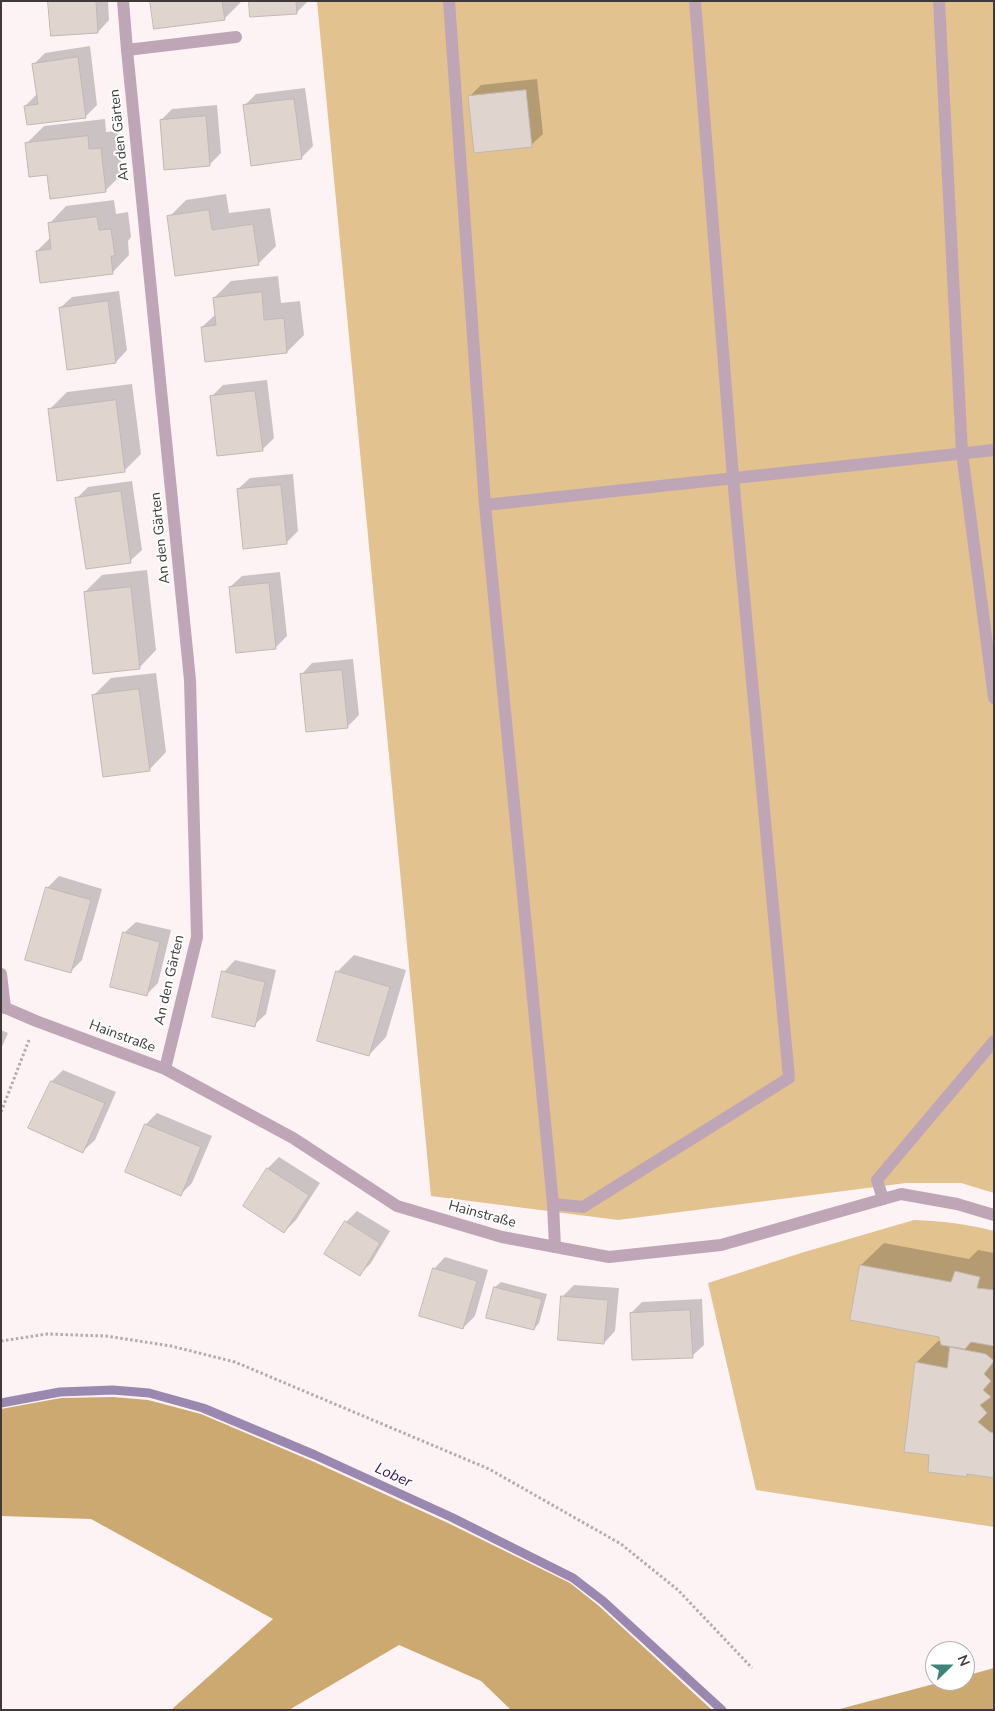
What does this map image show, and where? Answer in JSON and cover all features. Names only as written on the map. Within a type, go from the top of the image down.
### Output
[{"type":"street","name":"An den Gärten","points":[[123,1],[190,680],[197,937],[165,1069]]},
{"type":"street","points":[[449,1],[485,505],[554,1204],[555,1247]]},
{"type":"street","points":[[554,1204],[583,1208],[789,1078],[733,477],[695,1]]},
{"type":"street","points":[[939,1],[962,453],[994,698]]},
{"type":"street","points":[[127,50],[236,37]]},
{"type":"street","points":[[485,505],[994,450]]},
{"type":"street","points":[[1,974],[3,1007]]},
{"type":"street","name":"Hainstraße","points":[[3,1007],[165,1069],[293,1138],[397,1206],[502,1237],[609,1257],[722,1244],[901,1194],[957,1204],[994,1215]]},
{"type":"street","points":[[883,1199],[877,1180],[994,1041]]},
{"type":"path","points":[[1,1112],[36,1021]]},
{"type":"path","points":[[1,1341],[47,1334],[106,1336],[171,1346],[235,1362],[488,1469],[621,1544],[678,1590],[752,1668]]},
{"type":"shaded area","points":[[317,1],[994,1],[994,1193],[961,1183],[906,1183],[618,1220],[431,1196]]},
{"type":"shaded area","points":[[914,1220],[954,1223],[994,1231],[994,1527],[756,1490],[708,1283]]},
{"type":"shaded area","points":[[113,1397],[148,1400],[201,1414],[312,1461],[448,1523],[570,1583],[599,1606],[712,1710],[511,1710],[481,1681],[399,1645],[289,1710],[171,1710],[273,1619],[91,1519],[1,1516],[1,1409],[61,1398]]},
{"type":"shaded area","points":[[994,1668],[994,1710],[836,1710],[925,1686],[925,1691],[975,1691],[975,1673]]},
{"type":"building","points":[[48,1],[96,1],[98,33],[51,36]]},
{"type":"building","points":[[150,1],[222,1],[225,20],[154,29]]},
{"type":"building","points":[[249,1],[296,1],[297,14],[250,17]]},
{"type":"building","points":[[78,57],[86,118],[27,125],[24,106],[38,104],[32,64]]},
{"type":"building","points":[[526,90],[532,147],[474,153],[468,96]]},
{"type":"building","points":[[294,99],[302,159],[251,166],[243,105]]},
{"type":"building","points":[[206,116],[210,166],[164,170],[160,120]]},
{"type":"building","points":[[88,136],[89,149],[101,148],[106,192],[50,199],[47,175],[29,177],[25,143]]},
{"type":"building","points":[[209,210],[212,230],[253,224],[259,265],[175,276],[167,216]]},
{"type":"building","points":[[97,217],[99,230],[111,229],[115,256],[111,256],[113,274],[40,283],[36,251],[51,249],[48,223]]},
{"type":"building","points":[[262,292],[264,320],[284,318],[287,353],[205,362],[201,327],[216,325],[213,298]]},
{"type":"building","points":[[108,301],[116,363],[67,370],[59,308]]},
{"type":"building","points":[[255,391],[263,451],[217,456],[210,396]]},
{"type":"building","points":[[116,400],[125,472],[57,481],[48,409]]},
{"type":"building","points":[[281,485],[287,544],[243,549],[237,489]]},
{"type":"building","points":[[121,491],[131,563],[86,569],[75,498]]},
{"type":"building","points":[[269,583],[276,649],[236,653],[229,587]]},
{"type":"building","points":[[131,587],[140,669],[93,674],[84,592]]},
{"type":"building","points":[[342,670],[348,728],[306,732],[300,674]]},
{"type":"building","points":[[139,689],[150,771],[103,777],[92,695]]},
{"type":"building","points":[[46,887],[91,900],[71,973],[25,960]]},
{"type":"building","points":[[123,932],[160,942],[147,996],[110,987]]},
{"type":"building","points":[[222,971],[265,982],[255,1027],[212,1017]]},
{"type":"building","points":[[336,971],[390,987],[369,1056],[317,1041]]},
{"type":"building","points":[[51,1081],[105,1103],[83,1153],[28,1128]]},
{"type":"building","points":[[145,1124],[201,1147],[181,1196],[125,1172]]},
{"type":"building","points":[[267,1168],[309,1195],[284,1233],[243,1206]]},
{"type":"building","points":[[345,1221],[380,1243],[360,1276],[324,1254]]},
{"type":"building","points":[[860,1265],[951,1282],[955,1271],[980,1277],[977,1288],[994,1290],[994,1346],[971,1342],[965,1349],[941,1345],[939,1337],[850,1320]]},
{"type":"building","points":[[433,1268],[477,1281],[463,1329],[419,1316]]},
{"type":"building","points":[[494,1287],[542,1299],[534,1330],[486,1318]]},
{"type":"building","points":[[561,1296],[608,1300],[604,1344],[558,1340]]},
{"type":"building","points":[[690,1310],[693,1358],[632,1360],[630,1313]]},
{"type":"building","points":[[950,1347],[986,1354],[994,1361],[984,1374],[991,1381],[983,1390],[991,1397],[980,1405],[987,1413],[978,1422],[994,1433],[994,1478],[967,1474],[967,1477],[928,1472],[929,1455],[904,1452],[915,1362],[947,1368]]},
{"type":"waterway","name":"Lober","points":[[1,1403],[60,1392],[113,1390],[149,1393],[203,1408],[315,1455],[451,1517],[573,1578],[603,1601],[722,1710]]}]
